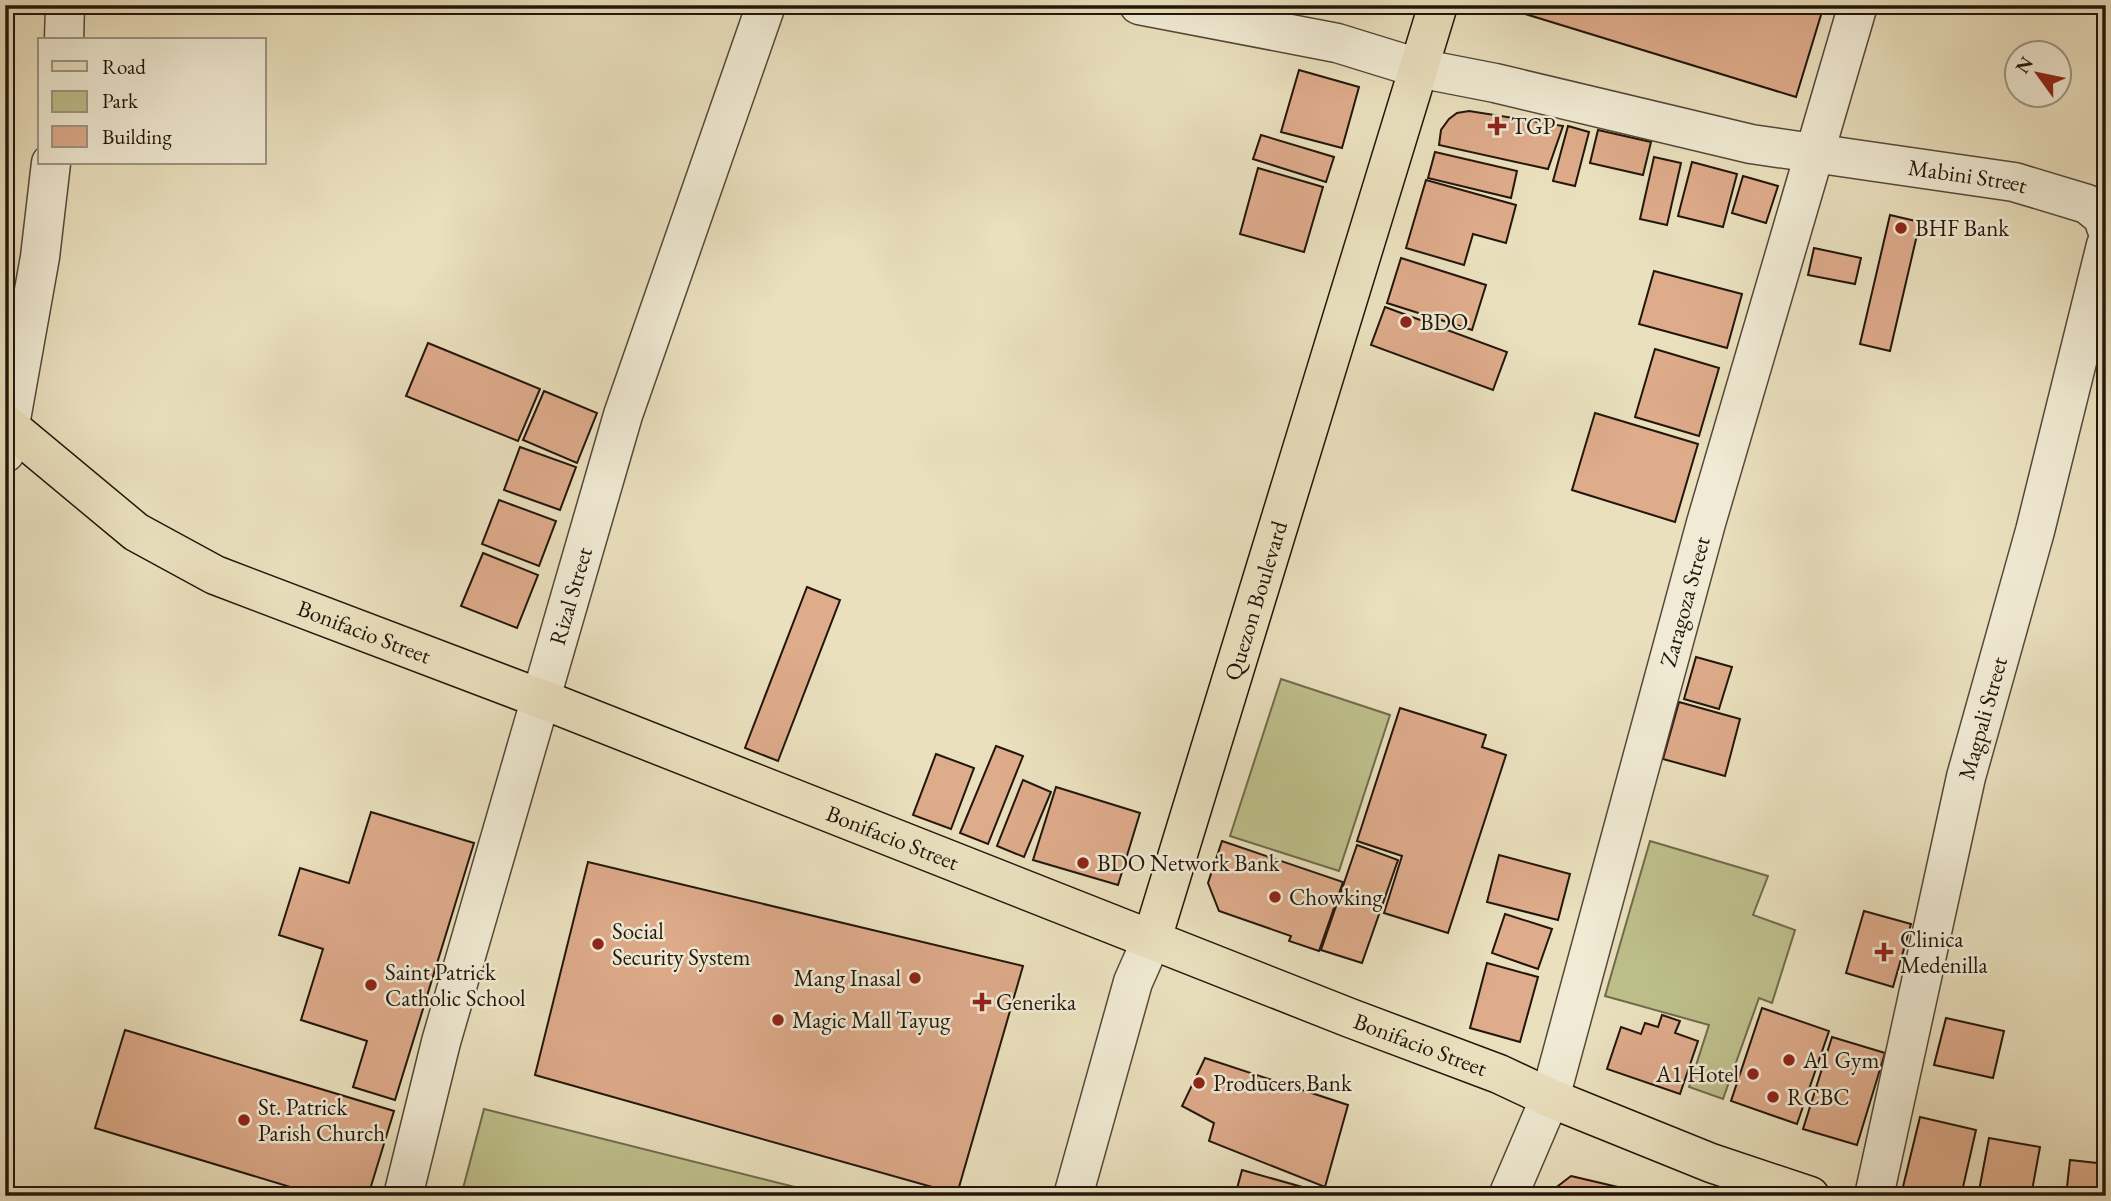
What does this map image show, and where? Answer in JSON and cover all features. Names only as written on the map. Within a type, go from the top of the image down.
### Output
[{"type":"main road","name":"Quezon Boulevard","points":[[1152,939],[1438,5]]},
{"type":"main road","name":"Bonifacio Street","points":[[7,435],[136,531],[215,575],[539,698],[1499,1074],[1550,1098],[1712,1163],[1810,1196]]},
{"type":"street","points":[[64,38],[65,5]]},
{"type":"street","name":"Rizal Street","points":[[403,1196],[441,1042],[623,415],[766,5]]},
{"type":"street","name":"Mabini Street","points":[[1139,5],[1337,43],[1418,68],[1495,83],[1751,144],[2014,182],[2087,204],[2103,218],[2105,247]]},
{"type":"street","name":"Zaragoza Street","points":[[1508,1196],[1550,1098],[1706,523],[1858,5]]},
{"type":"street","points":[[7,435],[40,257],[51,164]]},
{"type":"street","name":"Magpali Street","points":[[1874,1196],[1966,777],[2035,531],[2105,247]]},
{"type":"street","name":"Quezon Boulevard","points":[[1073,1196],[1133,982],[1152,939]]},
{"type":"green space","points":[[1281,679],[1390,715],[1339,871],[1230,836]]},
{"type":"green space","points":[[1650,841],[1768,876],[1753,915],[1795,930],[1772,1003],[1759,998],[1723,1099],[1689,1087],[1709,1025],[1605,996]]},
{"type":"green space","points":[[484,1109],[831,1196],[461,1196]]},
{"type":"building","points":[[1496,5],[1824,5],[1796,97]]},
{"type":"building","points":[[1299,70],[1359,87],[1342,148],[1281,132]]},
{"type":"building","points":[[1469,111],[1563,126],[1548,169],[1439,145],[1441,130],[1449,119],[1457,113]]},
{"type":"building","points":[[1568,126],[1589,132],[1575,186],[1553,181]]},
{"type":"building","points":[[1598,130],[1651,142],[1643,175],[1590,163]]},
{"type":"building","points":[[1261,135],[1334,157],[1326,182],[1253,159]]},
{"type":"building","points":[[1435,152],[1517,171],[1511,198],[1428,178]]},
{"type":"building","points":[[1654,157],[1681,163],[1667,225],[1640,219]]},
{"type":"building","points":[[1692,162],[1737,174],[1723,227],[1678,216]]},
{"type":"building","points":[[1258,168],[1323,187],[1304,252],[1240,234]]},
{"type":"building","points":[[1743,176],[1778,186],[1766,223],[1732,213]]},
{"type":"building","points":[[1426,180],[1516,205],[1506,243],[1473,234],[1464,265],[1406,248]]},
{"type":"building","points":[[1890,215],[1920,222],[1890,351],[1860,344]]},
{"type":"building","points":[[1814,248],[1861,258],[1855,284],[1808,275]]},
{"type":"building","points":[[1401,258],[1486,285],[1472,330],[1387,303]]},
{"type":"building","points":[[1654,271],[1742,294],[1727,348],[1639,324]]},
{"type":"building","points":[[1385,307],[1507,352],[1493,390],[1371,345]]},
{"type":"building","points":[[428,343],[540,389],[518,441],[406,396]]},
{"type":"building","points":[[1655,349],[1719,368],[1699,436],[1635,417]]},
{"type":"building","points":[[544,391],[597,413],[577,463],[523,440]]},
{"type":"building","points":[[1595,413],[1698,444],[1675,522],[1572,490]]},
{"type":"building","points":[[520,447],[576,467],[560,510],[504,490]]},
{"type":"building","points":[[499,500],[556,521],[539,566],[482,544]]},
{"type":"building","points":[[483,553],[538,575],[517,628],[461,606]]},
{"type":"building","points":[[807,587],[840,600],[778,761],[745,748]]},
{"type":"building","points":[[1696,657],[1732,667],[1719,709],[1684,699]]},
{"type":"building","points":[[1679,702],[1740,719],[1725,776],[1663,759]]},
{"type":"building","points":[[1400,708],[1486,735],[1482,747],[1506,755],[1448,933],[1384,913],[1402,856],[1357,841]]},
{"type":"building","points":[[996,746],[1023,756],[988,844],[960,833]]},
{"type":"building","points":[[936,754],[974,768],[951,829],[913,815]]},
{"type":"building","points":[[1023,780],[1051,792],[1024,857],[997,846]]},
{"type":"building","points":[[1056,787],[1140,813],[1118,885],[1033,860]]},
{"type":"building","name":"Saint Patrick Catholic School","points":[[371,812],[474,843],[395,1100],[353,1087],[367,1041],[301,1020],[323,949],[279,935],[300,868],[349,883]]},
{"type":"building","name":"Chowking","points":[[1222,841],[1343,882],[1319,951],[1289,941],[1291,936],[1219,911],[1208,883]]},
{"type":"building","points":[[1357,845],[1398,860],[1362,963],[1321,950]]},
{"type":"building","points":[[1499,855],[1570,874],[1558,920],[1487,902]]},
{"type":"building","name":"Magic Mall Tayug","points":[[588,862],[1023,966],[957,1194],[535,1075]]},
{"type":"building","points":[[1864,911],[1911,924],[1893,987],[1846,973]]},
{"type":"building","points":[[1505,914],[1552,929],[1538,969],[1492,953]]},
{"type":"building","points":[[1487,963],[1538,977],[1520,1042],[1470,1028]]},
{"type":"building","points":[[1762,1008],[1829,1031],[1797,1124],[1731,1101]]},
{"type":"building","points":[[1662,1015],[1680,1021],[1675,1033],[1698,1041],[1680,1094],[1607,1069],[1621,1027],[1641,1034],[1645,1023],[1658,1027]]},
{"type":"building","points":[[1946,1018],[2004,1031],[1993,1078],[1934,1065]]},
{"type":"building","name":"St. Patrick Parish Church","points":[[125,1030],[394,1111],[368,1196],[320,1196],[95,1128]]},
{"type":"building","points":[[1832,1037],[1885,1053],[1857,1145],[1803,1129]]},
{"type":"building","points":[[1205,1058],[1348,1105],[1325,1187],[1209,1141],[1214,1123],[1182,1106]]},
{"type":"building","points":[[1920,1117],[1976,1130],[1961,1196],[1901,1195]]},
{"type":"building","points":[[1989,1138],[2040,1147],[2031,1196],[1978,1196]]},
{"type":"building","points":[[2070,1160],[2106,1164],[2106,1196],[2066,1196]]},
{"type":"building","points":[[1242,1170],[1327,1194],[1235,1196]]},
{"type":"building","points":[[1571,1176],[1622,1188],[1619,1196],[1552,1196],[1554,1189]]},
{"type":"place","name":"TGP","points":[[1497,126]]},
{"type":"place","name":"BHF Bank","points":[[1901,228]]},
{"type":"place","name":"BDO","points":[[1406,322]]},
{"type":"place","name":"BDO Network Bank","points":[[1083,863]]},
{"type":"place","name":"Chowking","points":[[1275,897]]},
{"type":"place","name":"Social Security System","points":[[598,944]]},
{"type":"place","name":"Clinica Medenilla","points":[[1884,952]]},
{"type":"place","name":"Mang Inasal","points":[[915,978]]},
{"type":"place","name":"Saint Patrick Catholic School","points":[[371,985]]},
{"type":"place","name":"Generika","points":[[982,1002]]},
{"type":"place","name":"Magic Mall Tayug","points":[[778,1020]]},
{"type":"place","name":"A1 Gym","points":[[1789,1060]]},
{"type":"place","name":"A1 Hotel","points":[[1753,1074]]},
{"type":"place","name":"Producers Bank","points":[[1199,1083]]},
{"type":"place","name":"RCBC","points":[[1773,1097]]},
{"type":"place","name":"St. Patrick Parish Church","points":[[244,1120]]}]
